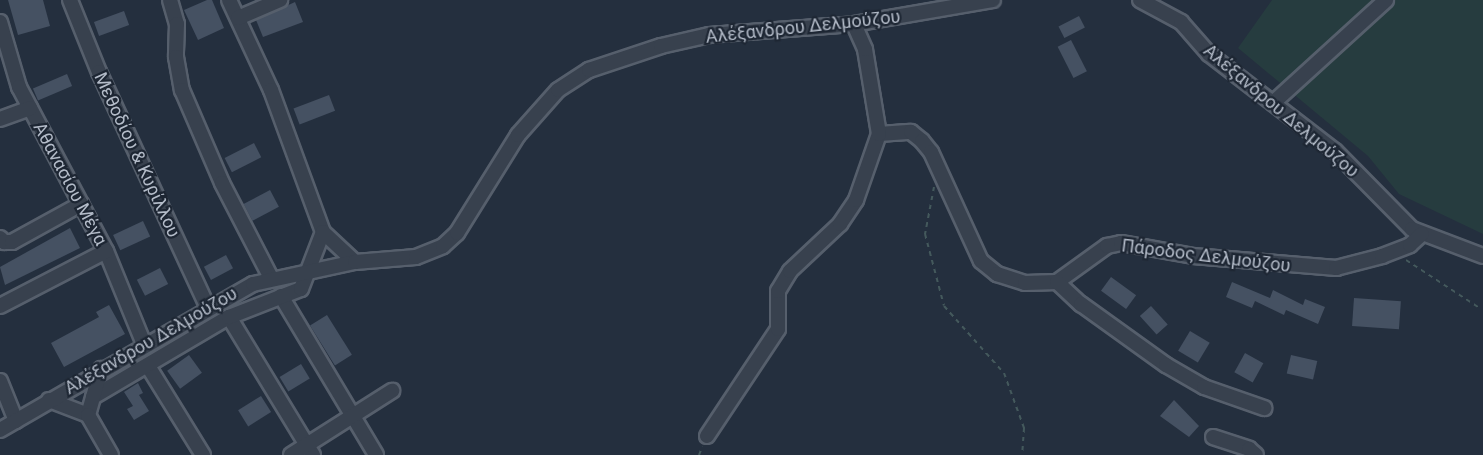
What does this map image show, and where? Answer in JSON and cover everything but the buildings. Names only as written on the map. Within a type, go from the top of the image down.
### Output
[{"type":"street","name":"Μεθοδίου & Κυρίλλου","points":[[70,0],[99,72],[208,308]]},
{"type":"street","points":[[171,0],[177,24],[176,57],[182,90],[222,183],[272,278]]},
{"type":"street","points":[[229,0],[271,90],[323,232],[355,262]]},
{"type":"street","points":[[238,18],[280,0]]},
{"type":"street","name":"Αλέξανδρου Δελμούζου","points":[[0,430],[208,308],[272,278],[355,262],[416,256],[448,242],[518,135],[558,90],[589,70],[661,46],[709,35],[854,24],[993,0]]},
{"type":"street","name":"Αλέξανδρου Δελμούζου","points":[[1140,0],[1175,17],[1209,54],[1335,152],[1403,222],[1422,234],[1483,255]]},
{"type":"street","points":[[1273,103],[1386,0]]},
{"type":"street","name":"Αθανασίου Μέγα","points":[[0,22],[14,73],[30,108],[106,251],[144,344]]},
{"type":"street","points":[[707,436],[778,329],[778,291],[790,271],[840,224],[856,200],[879,134],[865,50],[854,24]]},
{"type":"street","points":[[0,119],[30,108]]},
{"type":"street","points":[[879,134],[911,132],[931,152],[981,261],[1011,280],[1038,285],[1057,282],[1081,304],[1166,365],[1210,389],[1264,408]]},
{"type":"street","points":[[0,238],[4,242],[12,242],[81,204]]},
{"type":"street","points":[[310,269],[323,232]]},
{"type":"street","name":"Πάροδος Δελμούζου","points":[[1057,282],[1107,246],[1120,243],[1193,256],[1336,268],[1394,252],[1410,245],[1422,234]]},
{"type":"street","points":[[0,306],[106,251]]},
{"type":"street","name":"Αλέξανδρου Δελμούζου","points":[[93,397],[229,316],[301,289],[310,269]]},
{"type":"street","points":[[280,296],[376,455]]},
{"type":"street","points":[[229,316],[310,450]]},
{"type":"street","points":[[148,366],[203,455]]},
{"type":"street","points":[[88,415],[101,369]]},
{"type":"street","points":[[0,381],[16,421]]},
{"type":"street","points":[[291,455],[310,450],[354,416],[392,391]]},
{"type":"street","points":[[49,400],[88,415],[111,455]]},
{"type":"street","points":[[1213,436],[1249,449],[1256,455]]},
{"type":"path","points":[[937,167],[925,234],[944,306],[1004,373],[1024,428],[1022,455]]},
{"type":"path","points":[[1394,252],[1478,307]]},
{"type":"green space","points":[[1272,0],[1483,0],[1483,234],[1399,194],[1368,156],[1238,48]]}]
